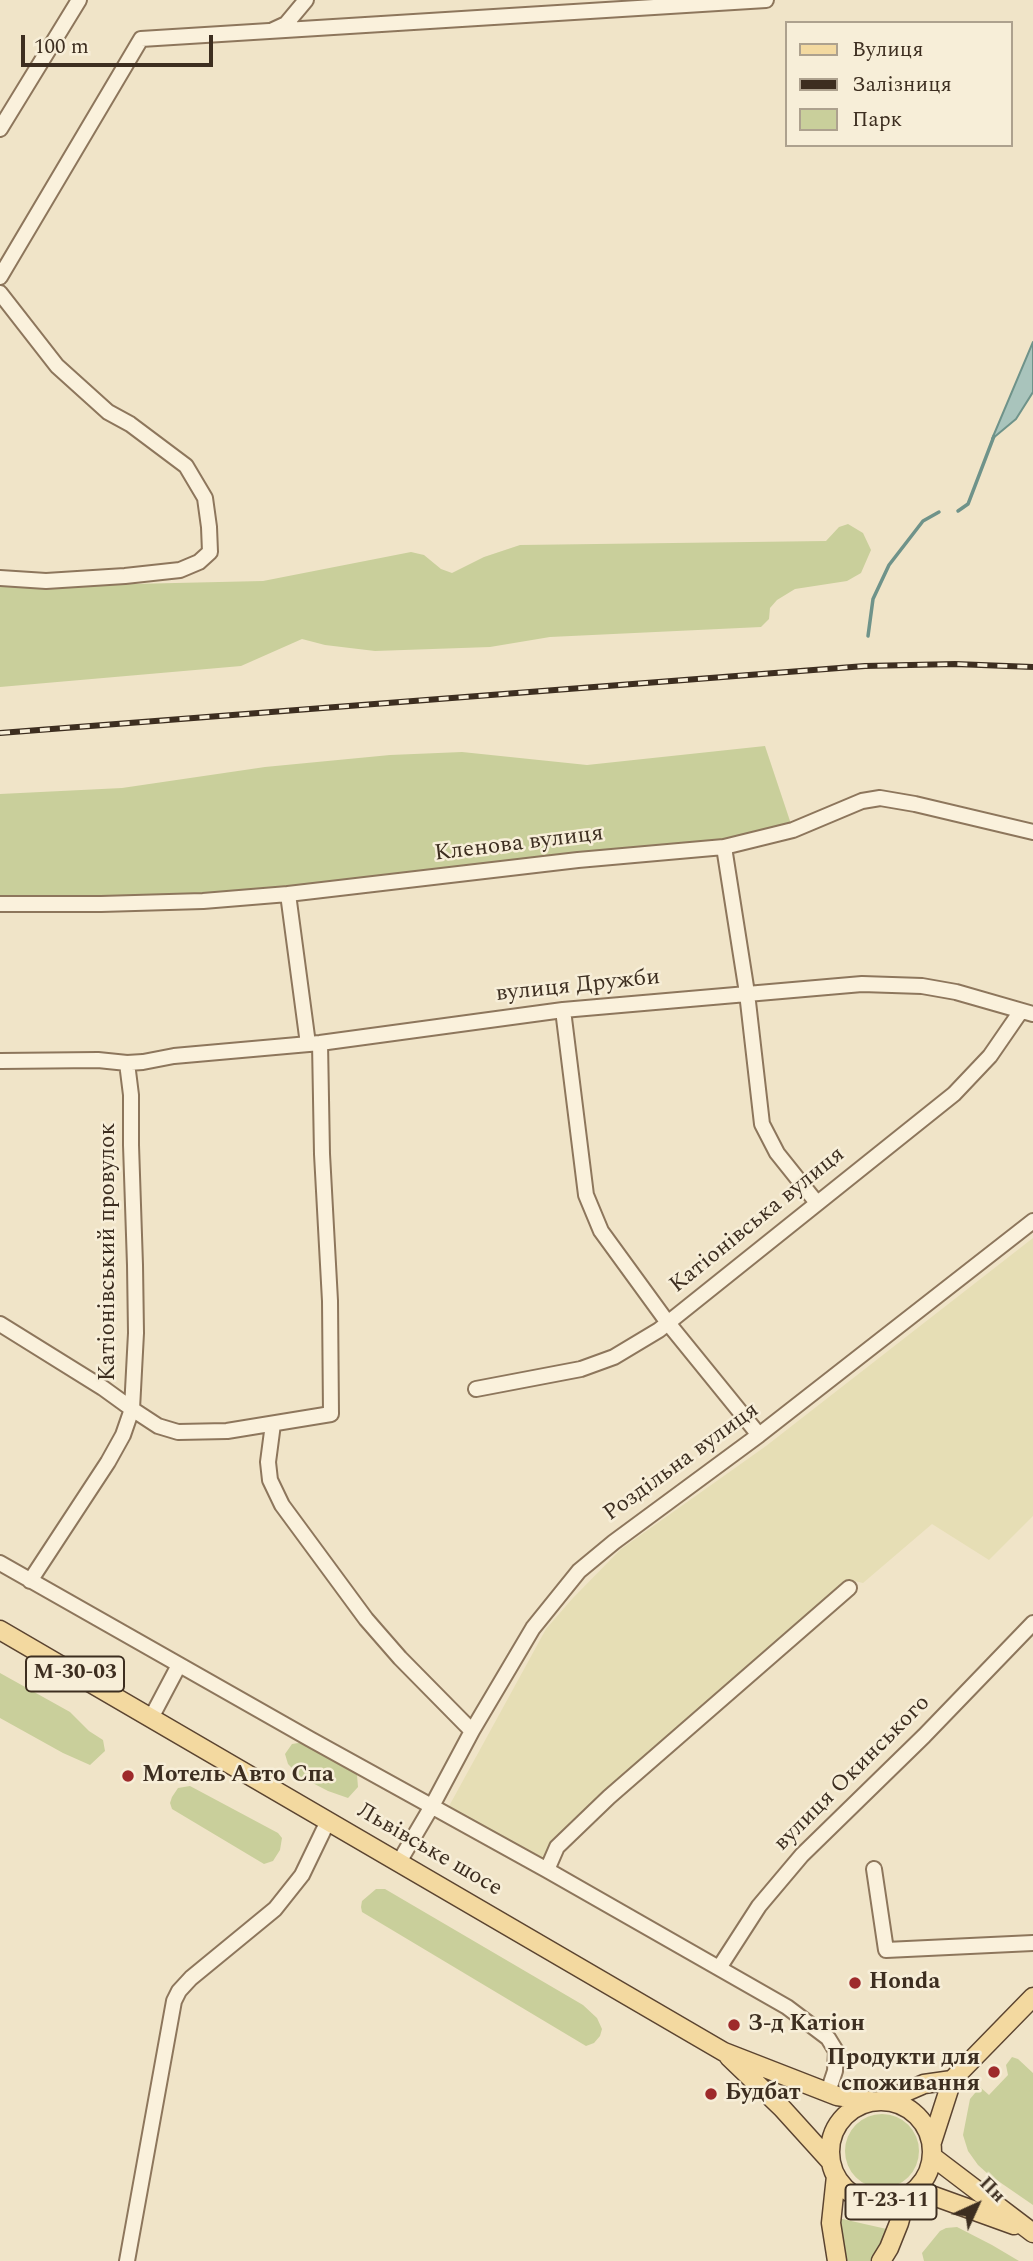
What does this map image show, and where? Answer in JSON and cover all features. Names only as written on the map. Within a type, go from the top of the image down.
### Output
[{"type":"main road","name":"Львівське шосе","points":[[0,1630],[724,2052],[828,2092],[879,2101]]},
{"type":"main road","name":"Т-23-11","points":[[881,2261],[911,2193],[928,2173],[932,2149],[952,2080],[1033,1997]]},
{"type":"main road","name":"Львівське шосе","points":[[724,2052],[782,2108],[833,2169]]},
{"type":"main road","name":"Т-23-11","points":[[837,2261],[831,2223],[833,2169],[830,2145],[843,2116],[856,2107],[924,2084],[952,2080]]},
{"type":"main road","points":[[879,2101],[902,2105],[916,2114],[926,2126],[932,2149],[1032,2232]]},
{"type":"main road","name":"Т-23-11","points":[[833,2169],[846,2189],[859,2198],[875,2203],[891,2202],[911,2193]]},
{"type":"main road","points":[[911,2193],[1032,2232]]},
{"type":"street","points":[[0,128],[79,0]]},
{"type":"street","points":[[271,31],[286,24],[306,0]]},
{"type":"street","points":[[0,277],[141,39],[658,3],[766,0]]},
{"type":"street","points":[[0,293],[57,366],[108,411],[186,466],[205,498],[210,552],[199,562],[180,570],[46,581],[0,578]]},
{"type":"street","name":"Кленова вулиця","points":[[0,904],[203,901],[723,847],[793,830],[862,801],[880,798],[1033,832]]},
{"type":"street","points":[[723,847],[747,993],[762,1125],[777,1153],[817,1203]]},
{"type":"street","points":[[0,1324],[158,1426],[178,1432],[227,1431],[331,1415],[330,1301],[314,1043],[288,894]]},
{"type":"street","name":"вулиця Дружби","points":[[0,1061],[143,1062],[174,1056],[314,1043],[563,1010],[862,984],[922,986],[956,992],[1027,1013]]},
{"type":"street","points":[[563,1010],[586,1195],[601,1231],[668,1323],[758,1435]]},
{"type":"street","name":"Катіонівська вулиця","points":[[476,1389],[581,1369],[614,1357],[668,1323],[954,1094],[1027,1013]]},
{"type":"street","name":"Катіонівський провулок","points":[[30,1581],[108,1462],[123,1435],[132,1409],[136,1333],[131,1088],[127,1063]]},
{"type":"street","name":"Роздільна вулиця","points":[[399,1862],[533,1628],[579,1571],[1033,1221]]},
{"type":"street","points":[[273,1424],[268,1462],[270,1480],[282,1505],[366,1619],[472,1731]]},
{"type":"street","points":[[0,1563],[786,2007],[828,2038],[836,2051],[835,2071],[828,2092]]},
{"type":"street","points":[[547,1870],[556,1847],[609,1797],[849,1588]]},
{"type":"street","name":"вулиця Окинського","points":[[719,1968],[759,1906],[802,1855],[924,1736],[1033,1623]]},
{"type":"street","points":[[150,1718],[179,1665]]},
{"type":"street","points":[[127,2261],[174,2001],[191,1978],[275,1909],[302,1875],[328,1821]]},
{"type":"street","points":[[874,1869],[886,1950],[1033,1943]]},
{"type":"shaded area","points":[[1033,1238],[1033,1516],[989,1560],[932,1524],[863,1583],[850,1580],[551,1844],[545,1865],[448,1808],[546,1629],[621,1549],[766,1446]]},
{"type":"green space","points":[[848,524],[863,533],[871,550],[861,573],[847,581],[795,589],[777,600],[770,608],[769,619],[761,627],[550,637],[490,647],[375,651],[325,645],[302,639],[241,666],[0,687],[0,587],[263,581],[411,552],[424,555],[441,569],[452,573],[484,557],[520,545],[826,541],[839,527]]},
{"type":"green space","points":[[765,746],[793,830],[724,847],[288,894],[0,904],[0,794],[122,788],[265,767],[390,755],[462,752],[587,765]]},
{"type":"green space","points":[[0,1673],[70,1712],[89,1731],[103,1740],[105,1751],[90,1765],[0,1718]]},
{"type":"green space","points":[[305,1742],[338,1759],[357,1775],[358,1787],[348,1798],[301,1777],[288,1764],[285,1754],[292,1744]]},
{"type":"green space","points":[[190,1786],[278,1833],[282,1838],[280,1850],[273,1861],[264,1864],[172,1809],[170,1803],[178,1788]]},
{"type":"green space","points":[[376,1889],[385,1889],[583,2005],[597,2018],[602,2029],[600,2036],[594,2043],[586,2046],[362,1912],[362,1901]]},
{"type":"green space","points":[[1012,2057],[1033,2073],[1033,2205],[978,2165],[968,2151],[963,2135],[970,2099],[980,2087],[989,2095],[1008,2075],[1006,2065]]},
{"type":"green space","points":[[882,2114],[903,2120],[913,2130],[919,2151],[913,2172],[903,2182],[882,2188],[861,2182],[851,2172],[845,2151],[851,2130],[861,2120]]},
{"type":"green space","points":[[838,2218],[891,2230],[870,2261],[845,2261]]},
{"type":"green space","points":[[957,2227],[1019,2261],[924,2261],[922,2253],[940,2231]]},
{"type":"water","points":[[1033,342],[1033,392],[1016,419],[992,439]]},
{"type":"waterway","points":[[958,511],[968,504],[994,436]]},
{"type":"waterway","points":[[868,636],[873,599],[889,565],[923,521],[939,512]]},
{"type":"railway","points":[[0,733],[865,666],[955,664],[1033,667]]},
{"type":"place","name":"Мотель Авто Спа","points":[[128,1776]]},
{"type":"place","name":"Honda","points":[[855,1983]]},
{"type":"place","name":"З-д Катіон","points":[[734,2025]]},
{"type":"place","name":"Продукти для споживання","points":[[994,2072]]},
{"type":"place","name":"Будбат","points":[[711,2094]]}]
